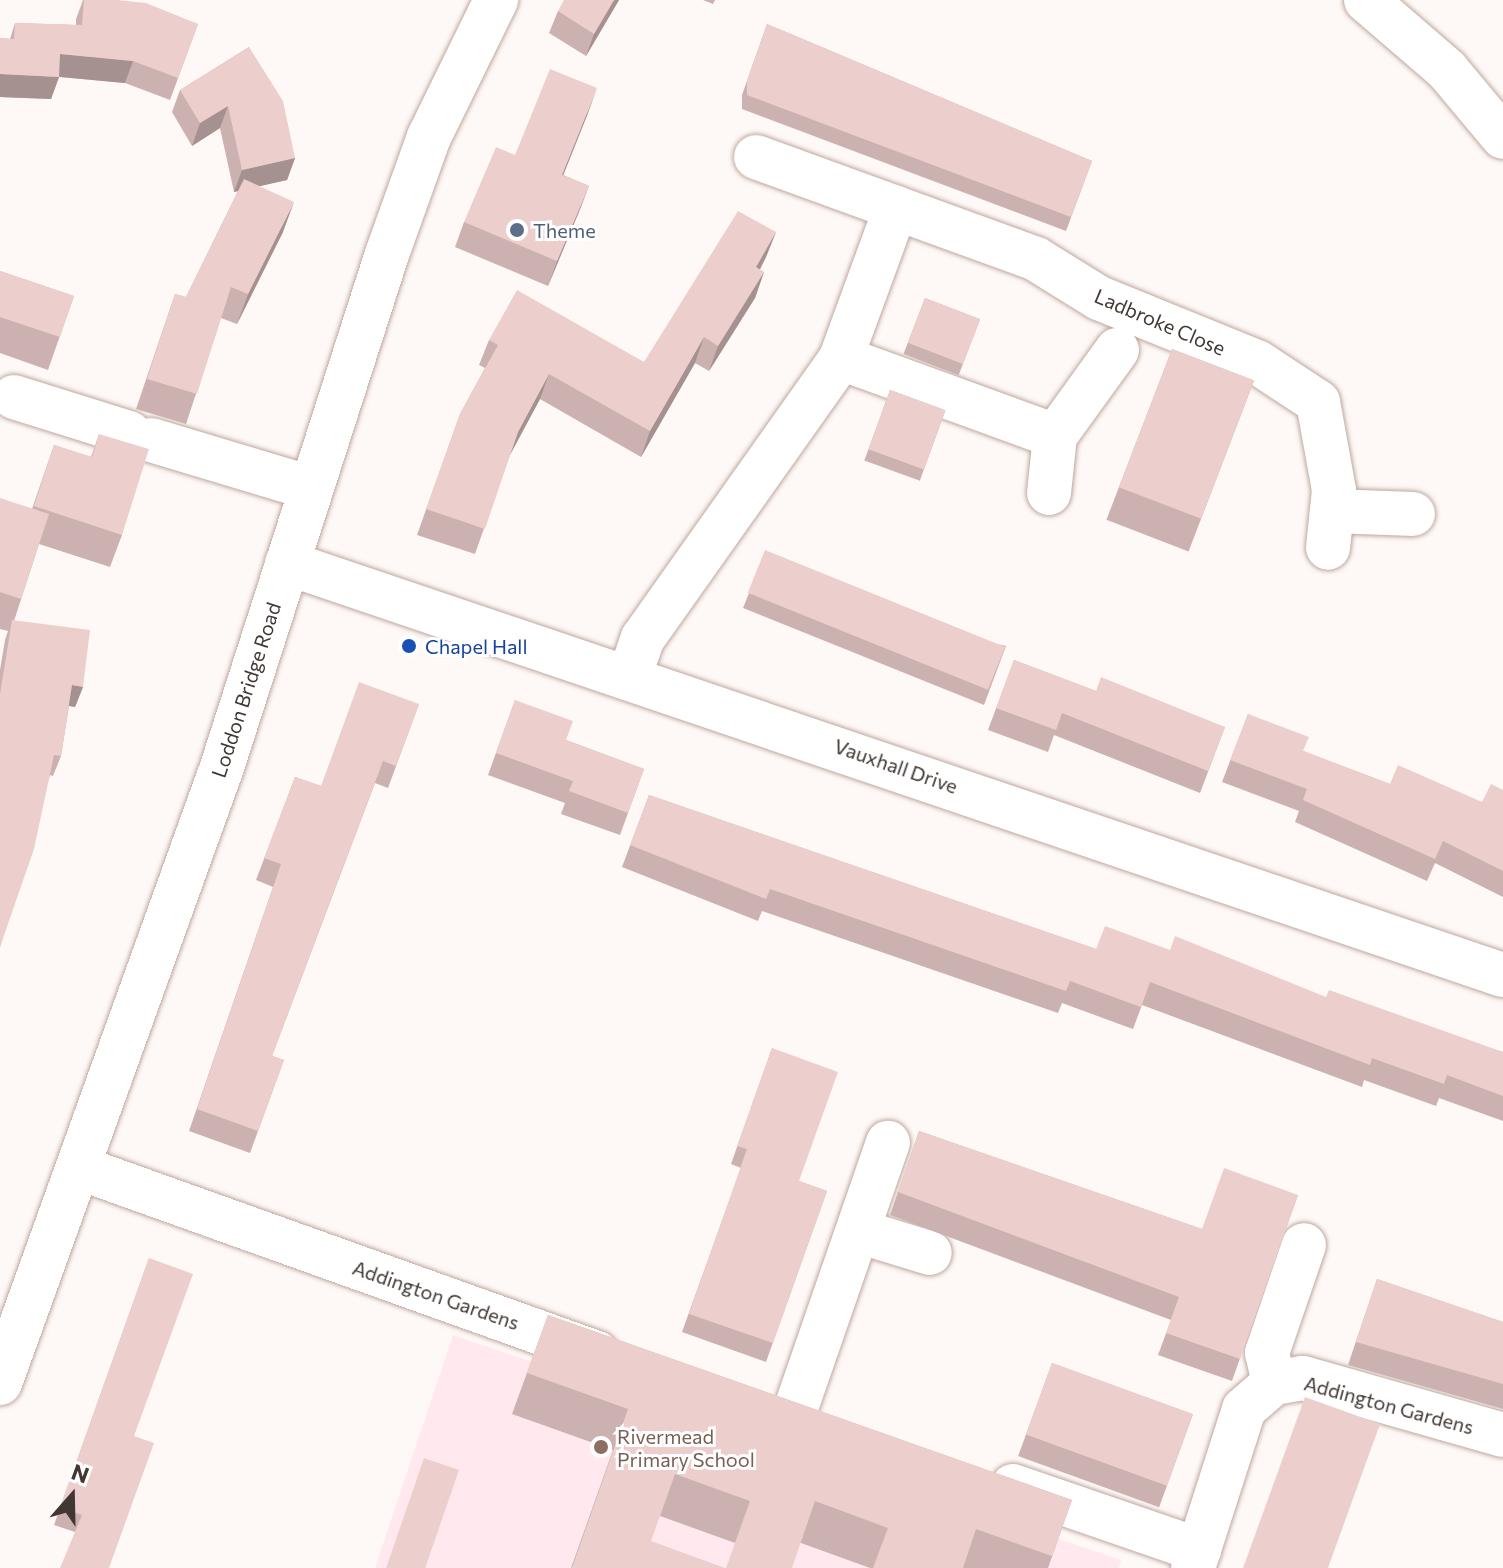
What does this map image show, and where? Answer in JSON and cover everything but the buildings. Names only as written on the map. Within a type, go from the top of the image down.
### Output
[{"type":"street","name":"Loddon Bridge Road","points":[[0,1383],[80,1168],[429,137],[496,0]]},
{"type":"street","points":[[1366,0],[1447,70],[1503,137]]},
{"type":"street","name":"Ladbroke Close","points":[[756,157],[1036,259],[1099,298],[1257,362],[1318,402],[1329,441],[1330,530],[1413,514]]},
{"type":"street","points":[[630,675],[643,638],[841,358],[896,208]]},
{"type":"street","points":[[1049,493],[1055,436],[1117,350]]},
{"type":"street","points":[[841,358],[1055,436]]},
{"type":"street","points":[[14,397],[311,488]]},
{"type":"street","name":"Vauxhall Drive","points":[[287,563],[630,675],[1503,975]]},
{"type":"street","points":[[795,1411],[888,1143]]},
{"type":"street","name":"Addington Gardens","points":[[80,1168],[643,1367]]},
{"type":"street","points":[[858,1231],[930,1253]]},
{"type":"street","name":"Addington Gardens","points":[[1274,1383],[1267,1353],[1304,1245]]},
{"type":"street","name":"Addington Gardens","points":[[975,1472],[1196,1559],[1244,1409],[1274,1383],[1303,1378],[1503,1435]]},
{"type":"street","points":[[749,1398],[840,1426]]},
{"type":"shaded area","name":"Rivermead Primary School","points":[[453,1335],[1121,1560],[1119,1568],[375,1568]]},
{"type":"place","name":"Theme","points":[[517,230]]},
{"type":"place","name":"Chapel Hall","points":[[409,646]]},
{"type":"place","name":"Rivermead Primary School","points":[[601,1447]]}]
